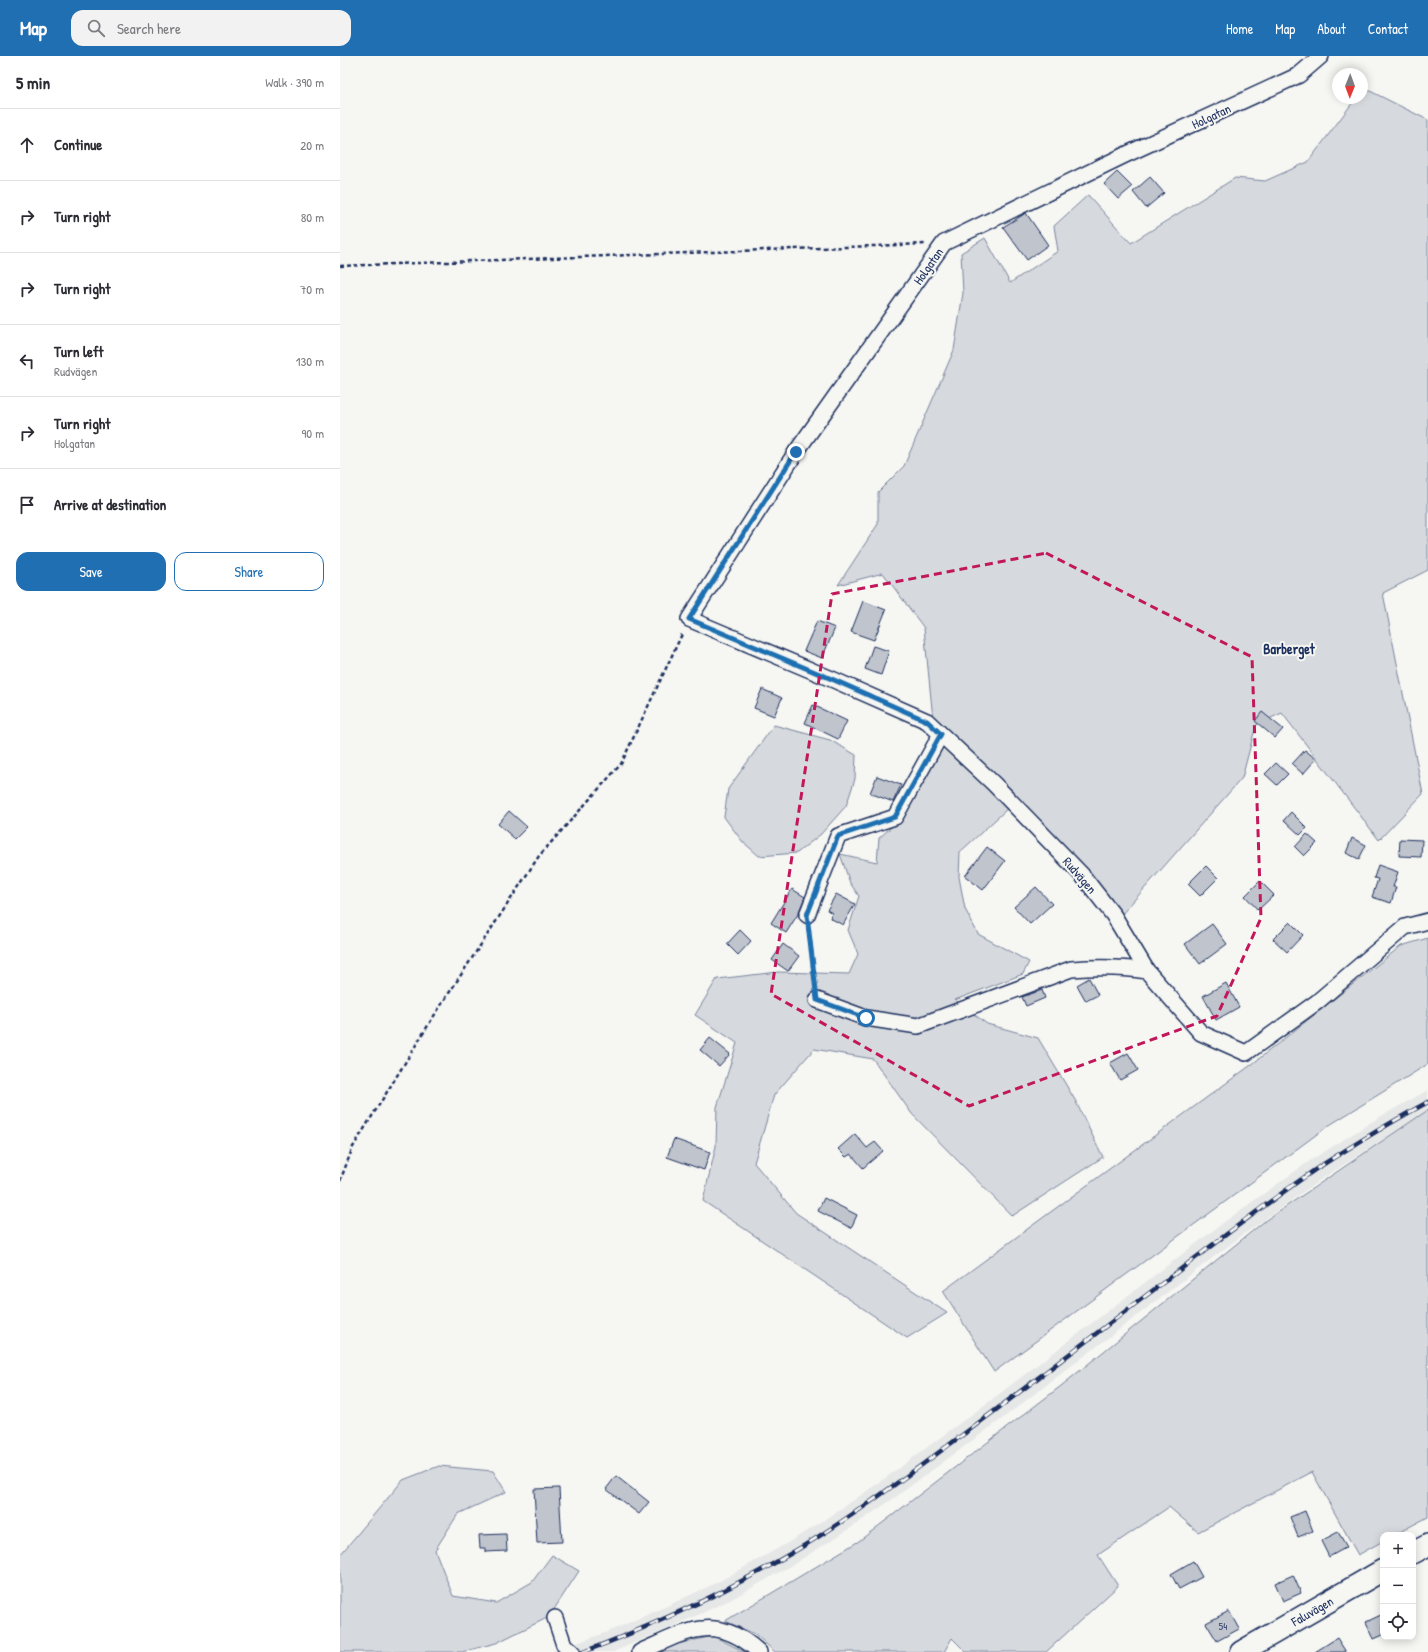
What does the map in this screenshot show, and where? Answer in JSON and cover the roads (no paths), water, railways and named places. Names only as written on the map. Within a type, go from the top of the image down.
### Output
[{"type":"street","name":"Holgatan","points":[[689,619],[796,452],[944,243],[1125,155],[1299,75],[1321,56]]},
{"type":"street","name":"Rudvägen","points":[[689,619],[927,721],[994,784],[1082,875],[1114,916],[1147,971],[1201,1033],[1246,1054],[1317,1002],[1405,927],[1428,921]]},
{"type":"street","points":[[807,915],[838,836],[895,817],[941,734]]},
{"type":"street","points":[[817,1000],[866,1018],[918,1026],[1071,969],[1104,967],[1147,971]]},
{"type":"street","points":[[1416,1551],[1428,1545]]},
{"type":"street","name":"Faluvägen","points":[[1241,1652],[1380,1572]]},
{"type":"street","points":[[555,1618],[564,1645],[572,1652]]},
{"type":"street","points":[[640,1652],[677,1635],[704,1628],[724,1630],[746,1640],[758,1652]]},
{"type":"railway","points":[[583,1652],[689,1608],[740,1582],[812,1541],[896,1484],[1221,1238],[1319,1167],[1387,1125],[1428,1102]]},
{"type":"district","name":"Barberget","points":[[1289,649]]}]
